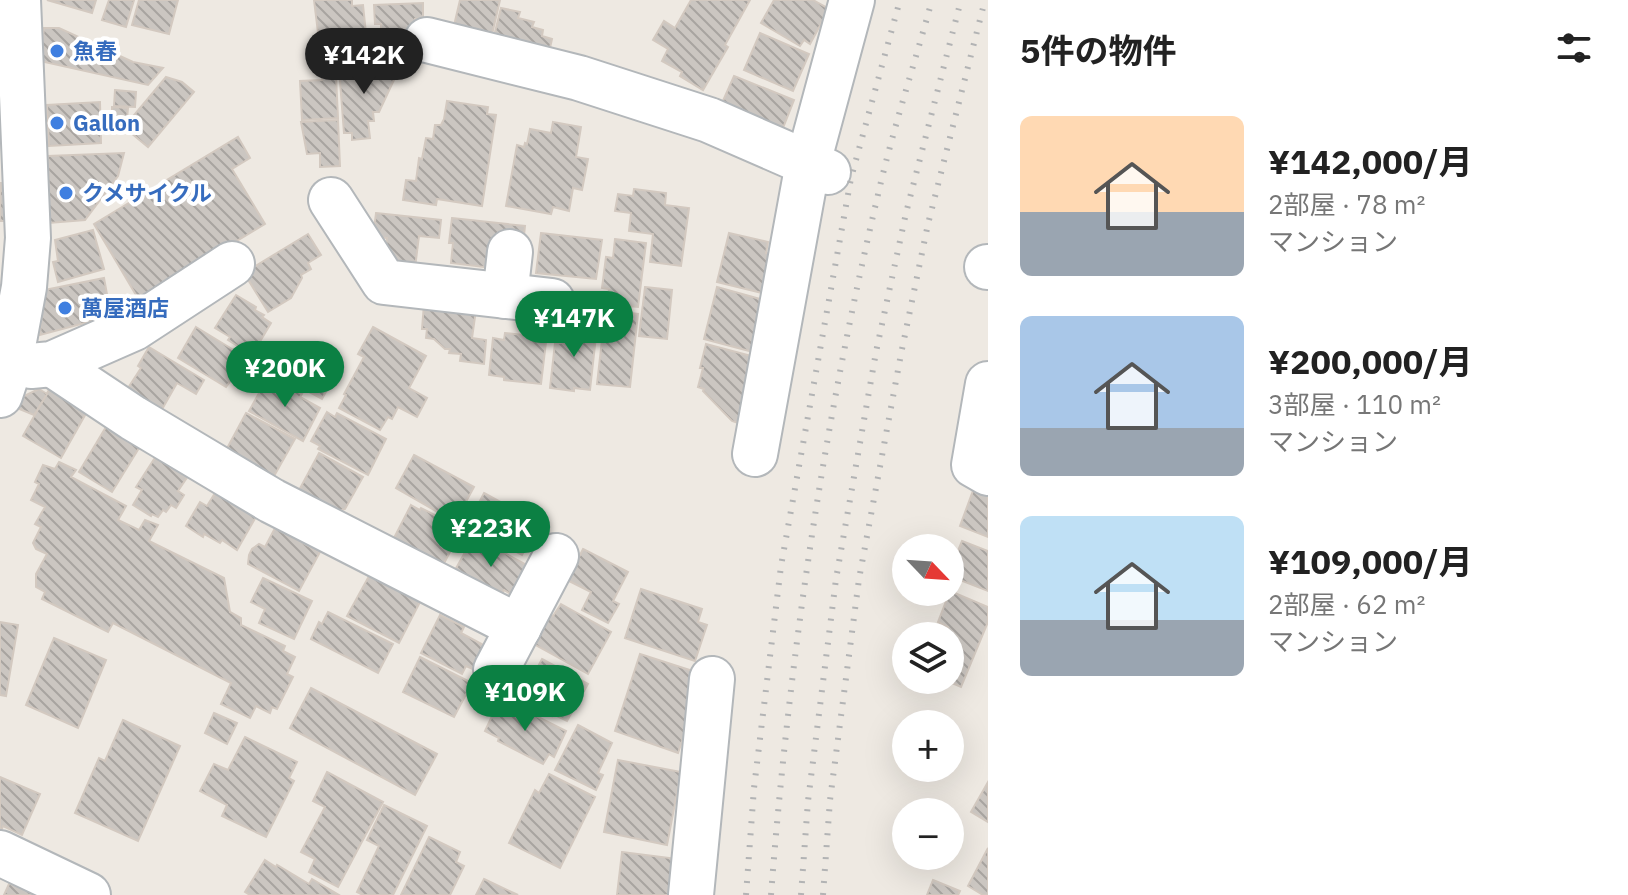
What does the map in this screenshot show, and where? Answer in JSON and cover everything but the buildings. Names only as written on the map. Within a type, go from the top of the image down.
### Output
[{"type":"street","points":[[4,382],[24,287],[28,238],[18,0]]},
{"type":"street","points":[[755,454],[852,0]]},
{"type":"street","points":[[427,40],[594,83],[709,120],[818,168]]},
{"type":"street","points":[[331,200],[384,282],[552,301]]},
{"type":"street","points":[[505,296],[510,252]]},
{"type":"street","points":[[4,382],[134,328],[232,264]]},
{"type":"street","points":[[52,364],[133,418],[272,501],[519,627]]},
{"type":"street","points":[[988,384],[974,465],[988,473]]},
{"type":"street","points":[[496,670],[556,556]]},
{"type":"street","points":[[691,895],[712,679]]},
{"type":"street","points":[[0,853],[88,895]]},
{"type":"railway","points":[[746,895],[754,788],[781,566],[851,178],[900,0]]},
{"type":"railway","points":[[771,895],[798,632],[824,458],[877,199],[932,0]]},
{"type":"railway","points":[[801,895],[808,801],[836,579],[876,352],[906,213],[961,0]]},
{"type":"railway","points":[[823,895],[830,800],[859,579],[928,224],[985,0]]},
{"type":"place","name":"魚春","points":[[57,51]]},
{"type":"place","name":"Gallon","points":[[57,123]]},
{"type":"place","name":"クメサイクル","points":[[66,193]]},
{"type":"place","name":"萬屋酒店","points":[[65,308]]}]
